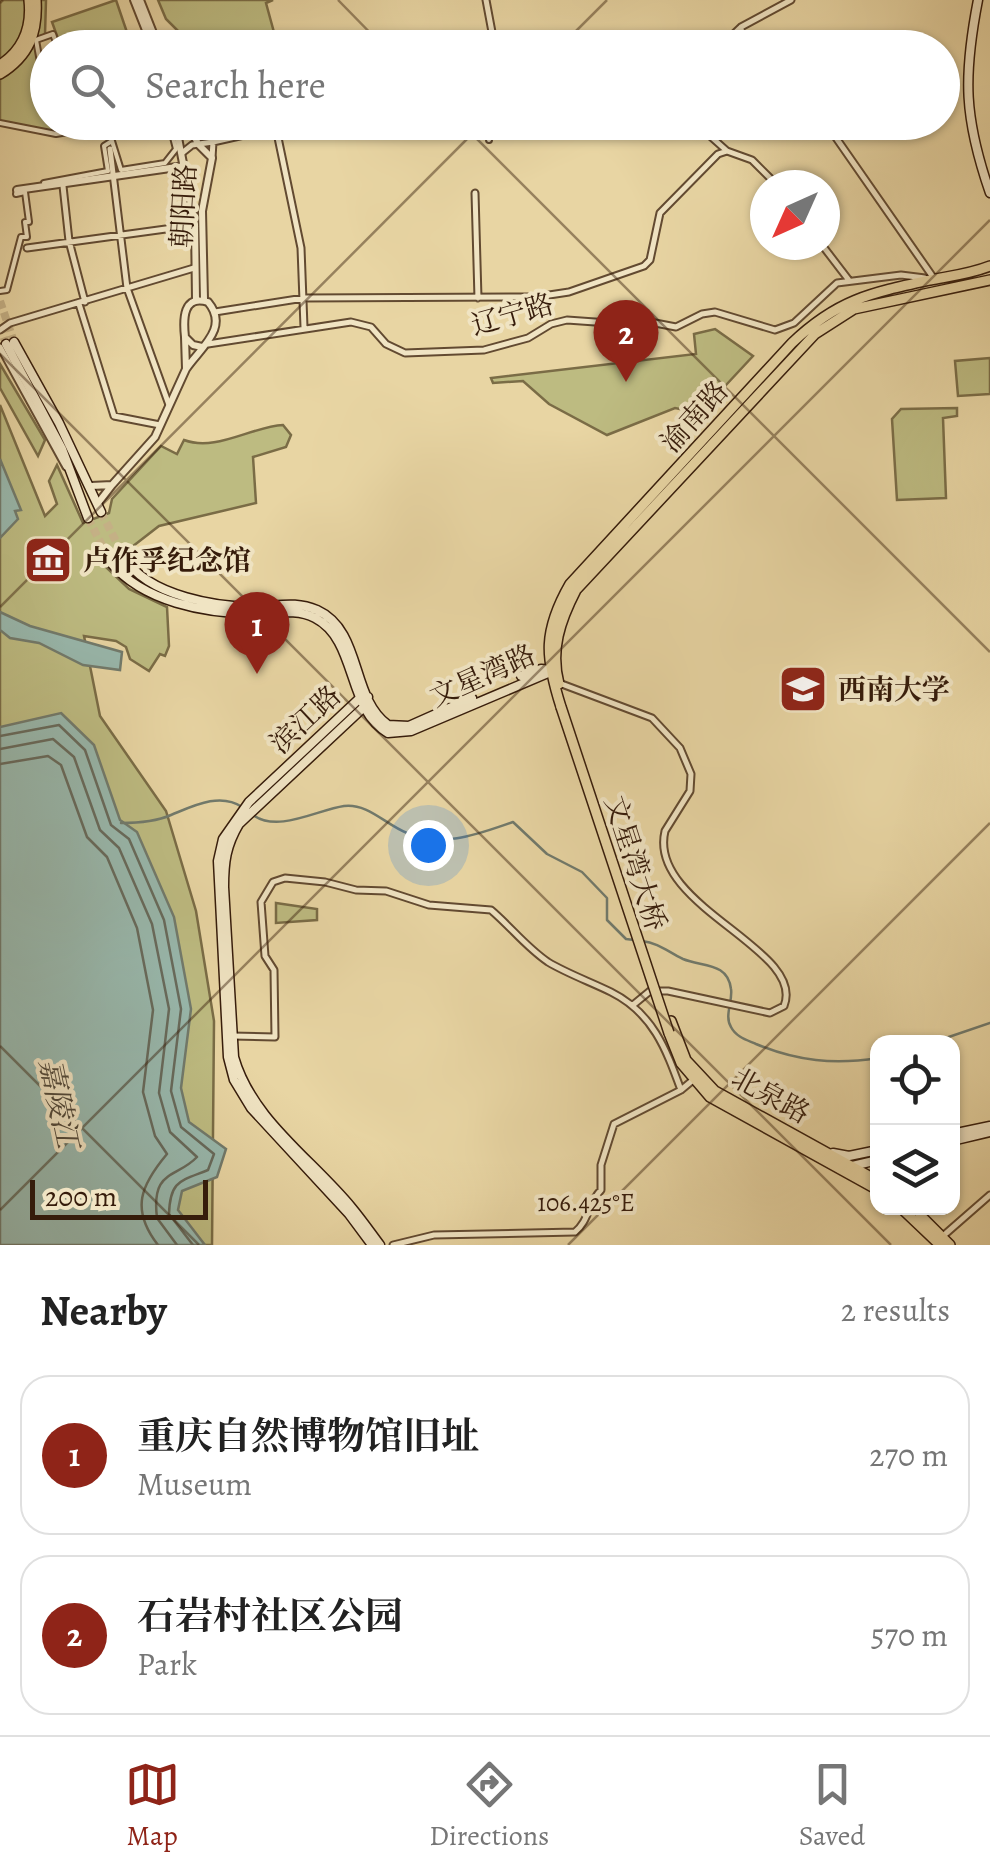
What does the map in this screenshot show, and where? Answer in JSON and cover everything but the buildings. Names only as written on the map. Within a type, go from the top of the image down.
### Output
[{"type":"main road","points":[[0,65],[26,36],[33,0]]},
{"type":"main road","points":[[33,0],[35,30]]},
{"type":"main road","points":[[978,0],[966,70],[968,114],[990,193]]},
{"type":"main road","points":[[0,74],[22,57],[30,43]]},
{"type":"main road","name":"渝南路","points":[[564,706],[551,671],[552,621],[570,584],[792,343],[812,324],[852,300],[968,275],[990,266]]},
{"type":"main road","name":"渝南路","points":[[564,706],[559,683],[551,671],[560,624],[576,590],[805,344],[839,316],[854,309],[990,280]]},
{"type":"main road","points":[[7,344],[56,437],[88,518]]},
{"type":"main road","points":[[7,344],[100,507]]},
{"type":"main road","name":"文星湾路","points":[[124,557],[132,571],[162,591],[228,603],[287,603],[330,617],[344,636],[364,700]]},
{"type":"main road","name":"文星湾路","points":[[111,564],[143,592],[160,598],[228,612],[290,612],[315,618],[333,634],[364,700],[388,725],[402,727],[530,672],[551,671]]},
{"type":"main road","name":"滨江路","points":[[364,700],[290,769],[239,824],[221,861],[228,1057],[234,1080],[250,1108],[349,1214],[372,1245]]},
{"type":"main road","name":"文星湾大桥","points":[[564,706],[671,1021]]},
{"type":"main road","name":"文星湾大桥","points":[[564,706],[669,1033]]},
{"type":"main road","name":"滨江路","points":[[221,861],[232,1036],[240,1078],[256,1105],[352,1207],[380,1245]]},
{"type":"main road","name":"北泉路","points":[[671,1021],[686,1060],[716,1091],[828,1152],[848,1167]]},
{"type":"main road","name":"北泉路","points":[[669,1033],[693,1080],[731,1110],[870,1180]]},
{"type":"main road","points":[[960,1136],[989,1130]]},
{"type":"main road","points":[[828,1152],[849,1156],[870,1152]]},
{"type":"main road","points":[[848,1167],[870,1163]]},
{"type":"main road","points":[[910,1215],[942,1242]]},
{"type":"main road","points":[[918,1215],[942,1242]]},
{"type":"street","points":[[137,0],[149,30]]},
{"type":"street","points":[[486,0],[492,30]]},
{"type":"street","points":[[737,30],[790,0]]},
{"type":"street","points":[[741,26],[741,30]]},
{"type":"street","points":[[0,123],[30,129]]},
{"type":"street","points":[[17,190],[108,171],[104,146],[112,142],[120,170],[165,163],[176,149],[175,140]]},
{"type":"street","points":[[100,507],[112,485],[155,437],[186,369],[214,335],[214,312],[200,299],[194,268],[195,225],[178,140]]},
{"type":"street","name":"朝阳路","points":[[196,140],[212,158],[202,210],[200,299]]},
{"type":"street","points":[[182,153],[198,144],[222,140]]},
{"type":"street","points":[[278,140],[301,248],[304,327]]},
{"type":"street","points":[[715,140],[727,151],[752,160],[762,170]]},
{"type":"street","points":[[837,140],[942,291]]},
{"type":"street","points":[[212,158],[213,142]]},
{"type":"street","points":[[110,149],[127,288],[169,406]]},
{"type":"street","points":[[214,312],[304,298],[536,297],[569,292],[644,266],[650,260],[660,213],[712,159],[727,151]]},
{"type":"street","points":[[17,190],[184,166]]},
{"type":"street","points":[[63,186],[82,303],[114,416],[160,425]]},
{"type":"street","points":[[0,291],[7,290],[21,237],[27,238],[25,192],[16,194],[17,190]]},
{"type":"street","points":[[475,193],[478,298]]},
{"type":"street","points":[[26,248],[195,225]]},
{"type":"street","points":[[833,260],[848,279],[901,275],[934,280]]},
{"type":"street","points":[[0,330],[194,268]]},
{"type":"street","name":"辽宁路","points":[[205,346],[304,327],[362,322],[386,344],[405,353],[484,350],[528,338],[551,324],[567,320],[609,324],[630,318],[676,328],[702,314],[715,312],[775,330],[794,323],[828,288],[848,279]]},
{"type":"street","points":[[186,369],[186,308],[200,299]]},
{"type":"street","points":[[185,337],[194,346],[205,346]]},
{"type":"street","points":[[91,486],[112,485]]},
{"type":"street","points":[[559,683],[652,718],[680,748],[690,774],[690,791],[666,832],[668,861],[696,900],[786,981],[788,993],[779,1011],[747,1009],[668,991],[650,991],[634,1005]]},
{"type":"street","points":[[232,1036],[276,1038],[274,970],[265,956],[262,902],[273,882],[285,878],[386,891],[429,905],[491,910],[528,948],[551,964],[634,1005],[664,1044],[681,1090]]},
{"type":"street","points":[[393,1245],[434,1235],[575,1232],[585,1222],[589,1205],[602,1190],[600,1165],[614,1124],[693,1080]]},
{"type":"street","points":[[942,1242],[990,1195]]},
{"type":"shaded area","points":[[0,0],[46,0],[45,30],[30,30],[30,129],[0,123]]},
{"type":"shaded area","points":[[116,0],[126,30],[55,30],[52,22]]},
{"type":"shaded area","points":[[158,0],[273,0],[266,3],[273,30],[177,30],[166,19]]},
{"type":"shaded area","points":[[715,329],[753,356],[700,413],[675,408],[607,435],[549,404],[523,381],[493,383],[491,378],[696,354],[694,334]]},
{"type":"shaded area","points":[[990,358],[990,394],[958,396],[955,361]]},
{"type":"shaded area","points":[[0,364],[45,440],[38,456],[0,388]]},
{"type":"shaded area","points":[[0,405],[45,516],[57,504],[49,481],[57,465],[83,523],[109,513],[112,499],[161,446],[177,454],[184,440],[208,443],[283,425],[291,435],[286,447],[253,457],[256,503],[159,526],[106,567],[129,589],[167,607],[169,646],[165,656],[160,654],[149,671],[130,659],[126,647],[116,641],[84,636],[100,716],[166,811],[196,911],[214,1021],[212,1245],[0,1245]]},
{"type":"shaded area","points":[[957,408],[957,416],[943,418],[946,498],[897,500],[892,419],[901,409]]},
{"type":"shaded area","points":[[276,903],[317,909],[317,920],[276,923]]},
{"type":"water","points":[[0,459],[21,510],[15,511],[18,519],[0,538]]},
{"type":"water","points":[[0,612],[30,626],[122,652],[120,670],[83,665],[39,643],[10,638],[0,630]]},
{"type":"water","name":"嘉陵江","points":[[61,713],[94,745],[120,820],[137,832],[174,917],[191,1009],[181,1088],[189,1122],[226,1149],[217,1177],[182,1191],[178,1210],[205,1245],[0,1245],[0,727]]},
{"type":"waterway","points":[[121,823],[159,819],[216,801],[242,807]]},
{"type":"waterway","points":[[253,815],[263,820],[286,821],[353,806],[407,833],[434,839],[461,838],[513,822],[547,854],[582,872],[607,898],[607,920],[626,939],[634,940]]},
{"type":"waterway","points":[[642,941],[725,974],[731,989],[729,1023],[745,1040],[816,1060],[870,1059]]},
{"type":"waterway","points":[[955,1035],[990,1023]]},
{"type":"tunnel","points":[[0,301],[14,342]]},
{"type":"tunnel","points":[[0,326],[6,344]]},
{"type":"tunnel","points":[[101,512],[124,557]]},
{"type":"tunnel","points":[[88,518],[111,563]]},
{"type":"place","name":"石岩村社区公园","points":[[626,382]]},
{"type":"place","name":"卢作孚纪念馆","points":[[48,560]]},
{"type":"place","name":"重庆自然博物馆旧址","points":[[257,674]]},
{"type":"place","name":"西南大学","points":[[803,689]]}]
